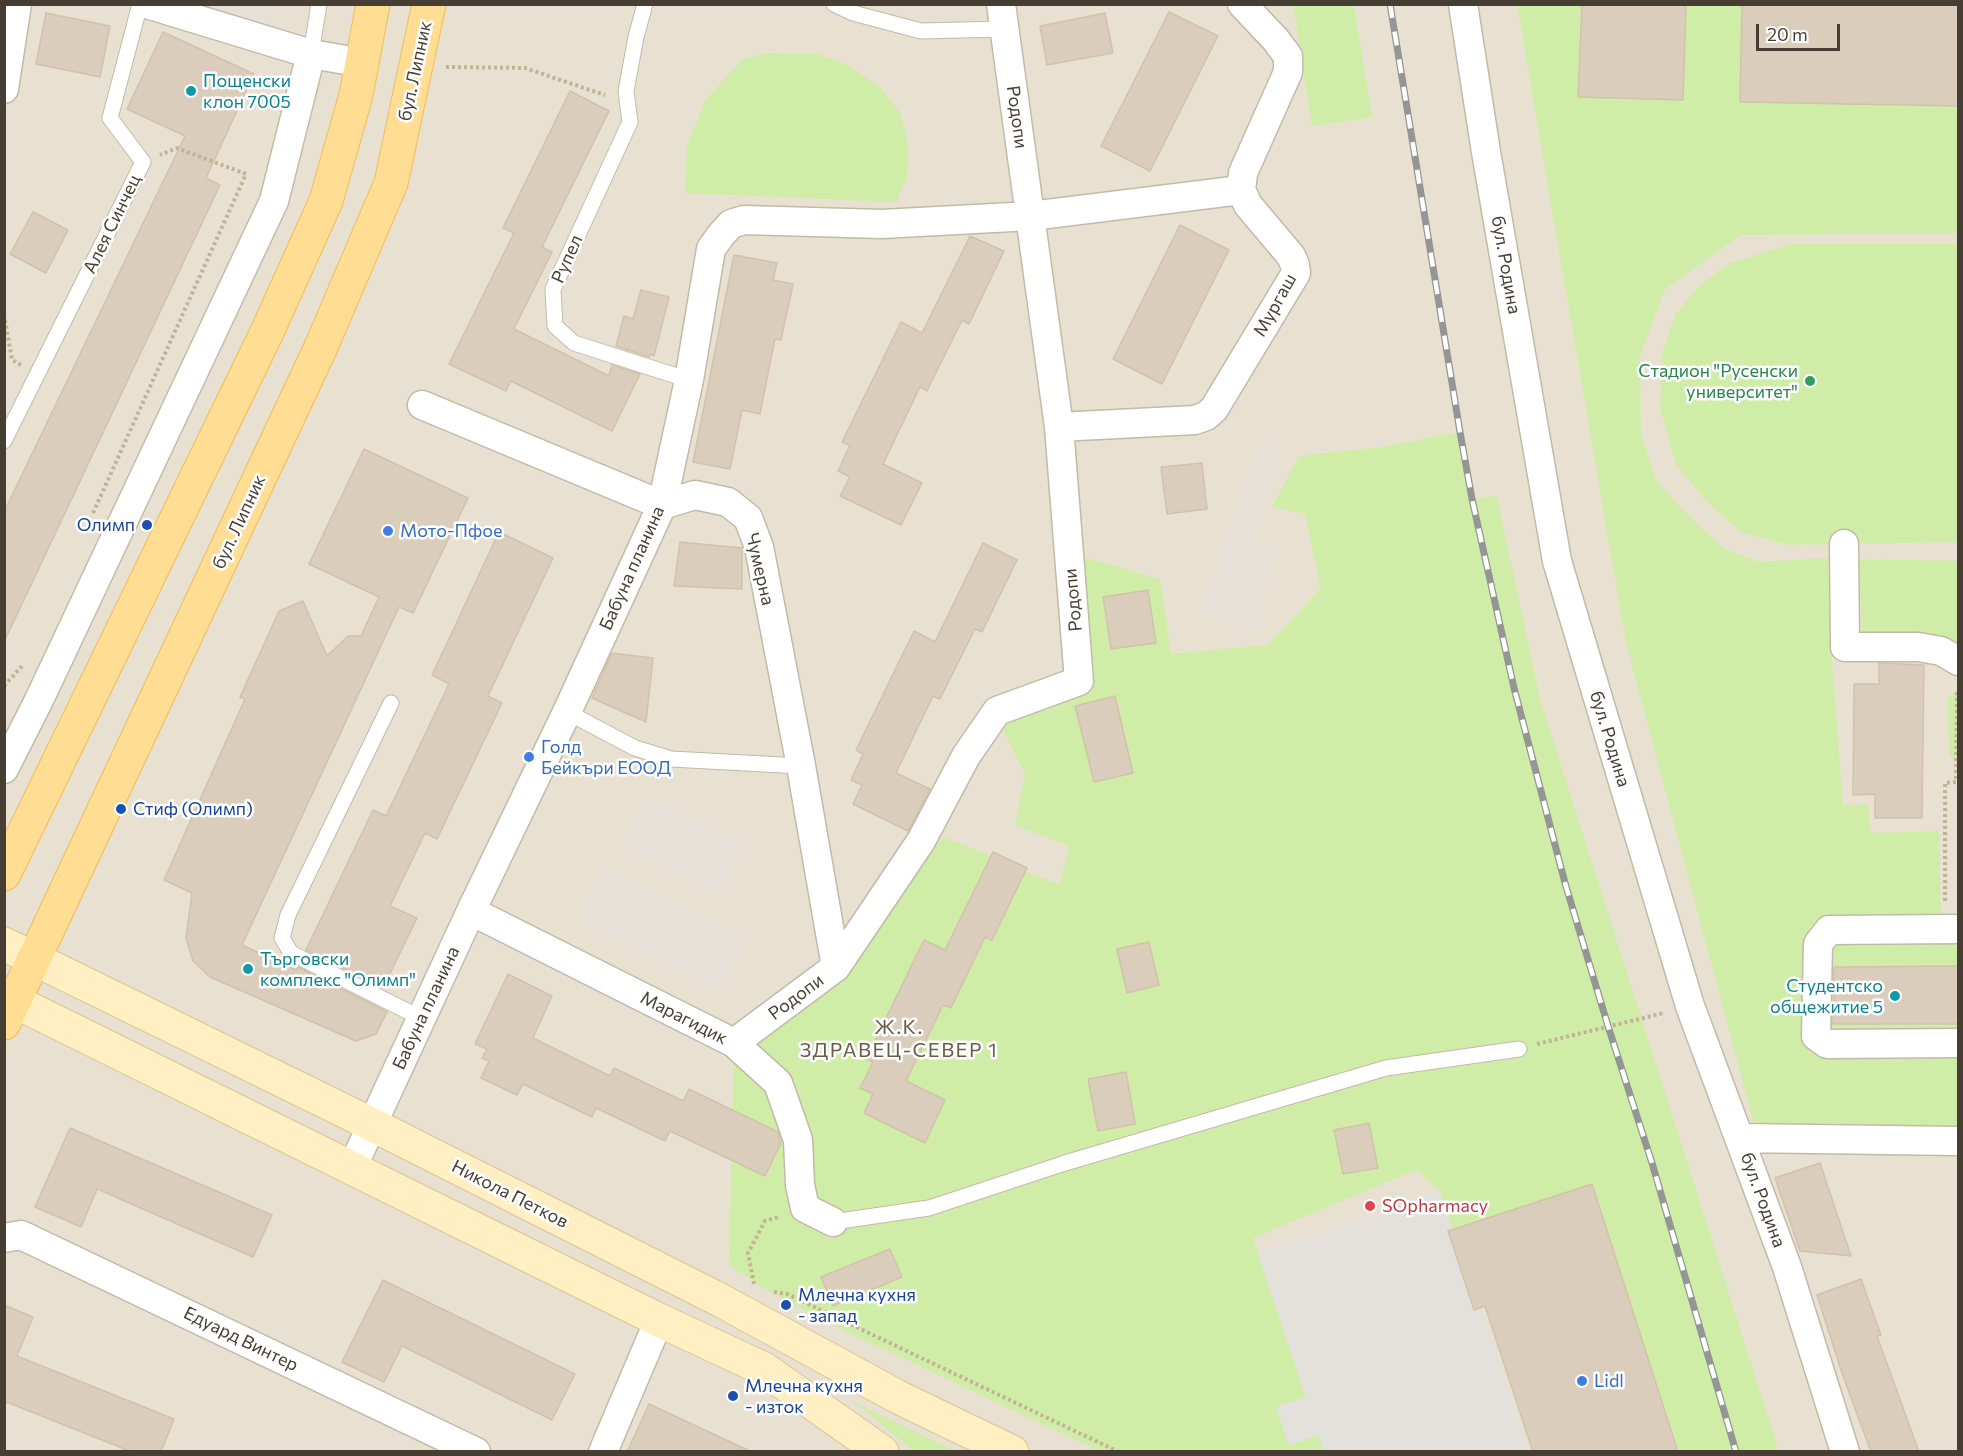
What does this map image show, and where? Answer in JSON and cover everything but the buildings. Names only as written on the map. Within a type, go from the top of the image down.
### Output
[{"type":"main road","points":[[4,874],[267,332],[326,201],[356,95],[374,4]]},
{"type":"main road","name":"бул. Липник","points":[[8,1007],[34,959],[321,347],[391,183],[429,4]]},
{"type":"main road","name":"Никола Петков","points":[[4,944],[373,1125],[720,1300],[898,1397],[1012,1452]]},
{"type":"main road","points":[[8,1007],[352,1168],[659,1320],[764,1369],[882,1452]]},
{"type":"street","points":[[4,89],[17,4]]},
{"type":"street","points":[[147,4],[311,54],[363,63]]},
{"type":"street","points":[[1241,190],[1242,173],[1288,72],[1287,56],[1275,39],[1242,4]]},
{"type":"street","name":"бул. Родина","points":[[1463,4],[1486,152],[1557,561],[1690,1006],[1787,1267],[1845,1452]]},
{"type":"street","name":"Родопи","points":[[734,1043],[836,968],[921,841],[966,756],[997,711],[1079,681],[1059,427],[1002,17]]},
{"type":"street","points":[[4,769],[39,700],[274,201],[311,54]]},
{"type":"street","name":"Бабуна планина","points":[[352,1168],[662,505],[689,380],[711,249],[731,224],[744,220],[882,224],[1031,216],[1241,190]]},
{"type":"street","name":"Мургаш","points":[[1059,427],[1195,420],[1206,416],[1214,409],[1296,273],[1291,256],[1248,205],[1241,190]]},
{"type":"street","points":[[422,405],[662,505]]},
{"type":"street","name":"Чумерна","points":[[662,505],[695,495],[728,502],[748,518],[759,547],[801,766],[836,968]]},
{"type":"street","points":[[1844,544],[1845,647],[1918,646],[1941,651],[1958,660]]},
{"type":"street","name":"Марагидик","points":[[471,911],[734,1043],[778,1083],[798,1140],[800,1185],[806,1208]]},
{"type":"street","points":[[1952,929],[1829,930],[1818,944],[1816,1036],[1827,1044],[1959,1043]]},
{"type":"street","points":[[1740,1138],[1959,1141]]},
{"type":"street","points":[[806,1208],[833,1222]]},
{"type":"street","name":"Едуард Винтер","points":[[4,1238],[21,1234],[476,1452]]},
{"type":"street","points":[[603,1452],[659,1320]]},
{"type":"lane","name":"Алея Синчец","points":[[4,441],[143,162],[110,118],[140,4]]},
{"type":"lane","points":[[311,54],[319,4]]},
{"type":"lane","name":"Рупел","points":[[645,4],[626,91],[630,122],[553,289],[555,327],[574,343],[689,380]]},
{"type":"lane","points":[[834,4],[853,13],[921,32],[1002,17]]},
{"type":"lane","points":[[391,703],[288,915],[282,938],[291,953],[421,1018]]},
{"type":"lane","points":[[567,712],[635,748],[671,759],[801,766]]},
{"type":"lane","points":[[833,1222],[929,1208],[1065,1162],[1386,1068],[1519,1049]]},
{"type":"path","points":[[445,67],[525,68],[608,96],[626,91]]},
{"type":"path","points":[[89,522],[246,174],[177,148],[143,162]]},
{"type":"path","points":[[4,314],[12,360],[38,374]]},
{"type":"path","points":[[1945,783],[1956,782],[1958,660]]},
{"type":"path","points":[[4,686],[25,663]]},
{"type":"path","points":[[1945,783],[1959,783]]},
{"type":"path","points":[[1945,783],[1952,929]]},
{"type":"path","points":[[1519,1049],[1690,1006]]},
{"type":"path","points":[[720,1300],[756,1290],[748,1253],[765,1221],[806,1208]]},
{"type":"path","points":[[766,1291],[787,1294],[1119,1452]]},
{"type":"shaded area","points":[[5,5],[1958,5],[1958,1451],[5,1451]]},
{"type":"shaded area","points":[[185,5],[275,5],[270,24]]},
{"type":"shaded area","points":[[4,393],[17,415],[4,438]]},
{"type":"shaded area","points":[[1259,441],[1284,449],[1253,541],[1278,550],[1257,614],[1263,616],[1258,632],[1201,613]]},
{"type":"shaded area","points":[[646,796],[744,845],[719,894],[622,845]]},
{"type":"shaded area","points":[[605,866],[746,939],[719,991],[578,919]]},
{"type":"shaded area","points":[[1440,1191],[1529,1451],[1324,1451],[1318,1435],[1289,1445],[1276,1407],[1306,1397],[1258,1254]]},
{"type":"green space","points":[[1742,4],[1958,106],[1958,233],[1741,235],[1665,289],[1640,356],[1641,435],[1656,480],[1681,508],[1723,548],[1759,562],[1829,558],[1832,663],[1843,805],[1868,804],[1871,833],[1939,831],[1941,919],[1810,938],[1807,1047],[1820,1057],[1958,1056],[1958,1129],[1755,1128],[1626,643],[1517,5],[1582,5],[1578,96],[1683,100],[1686,5]]},
{"type":"green space","points":[[1293,5],[1354,5],[1372,117],[1312,126]]},
{"type":"green space","points":[[765,53],[818,54],[850,66],[882,89],[901,114],[908,145],[907,178],[896,202],[685,193],[687,147],[705,100],[742,60]]},
{"type":"green space","name":"Стадион \"Русенски университет\"","points":[[1790,244],[1958,244],[1958,542],[1788,545],[1741,532],[1707,502],[1676,465],[1660,408],[1662,353],[1675,315],[1696,289],[1728,264]]},
{"type":"green space","points":[[1460,432],[1472,499],[1497,496],[1540,699],[1779,1451],[1678,1451],[1591,1185],[1448,1231],[1440,1191],[1416,1170],[1253,1238],[1306,1397],[1276,1408],[1319,1435],[1324,1451],[1099,1451],[847,1332],[760,1286],[729,1265],[734,1043],[836,967],[944,837],[1060,885],[1069,846],[1015,825],[1025,774],[1003,730],[997,711],[1079,681],[1069,553],[1160,579],[1171,654],[1267,645],[1321,589],[1305,514],[1272,507],[1299,456],[1381,447]]},
{"type":"green space","points":[[1859,559],[1958,561],[1958,651],[1862,635]]},
{"type":"green space","points":[[1958,690],[1958,763],[1949,755],[1948,697]]},
{"type":"green space","points":[[1958,934],[1958,1031],[1821,1032],[1822,944]]},
{"type":"green space","points":[[854,1402],[955,1451],[914,1451]]},
{"type":"railway","points":[[1390,4],[1472,499],[1514,688],[1565,883],[1652,1163],[1736,1452]]},
{"type":"place","name":"Пощенски клон 7005","points":[[191,91]]},
{"type":"place","name":"Стадион \"Русенски университет\"","points":[[1810,381]]},
{"type":"place","name":"Олимп","points":[[147,525]]},
{"type":"place","name":"Мото-Пфое","points":[[388,531]]},
{"type":"place","name":"Голд Бейкъри ЕООД","points":[[529,757]]},
{"type":"place","name":"Стиф (Олимп)","points":[[121,809]]},
{"type":"place","name":"Търговски комплекс \"Олимп\"","points":[[248,969]]},
{"type":"place","name":"Студентско общежитие 5","points":[[1895,996]]},
{"type":"place","name":"SOpharmacy","points":[[1370,1206]]},
{"type":"place","name":"Млечна кухня - запад","points":[[786,1305]]},
{"type":"place","name":"Lidl","points":[[1582,1381]]},
{"type":"place","name":"Млечна кухня - изток","points":[[733,1396]]},
{"type":"district","name":"Ж.К. ЗДРАВЕЦ-СЕВЕР 1","points":[[899,1038]]}]
